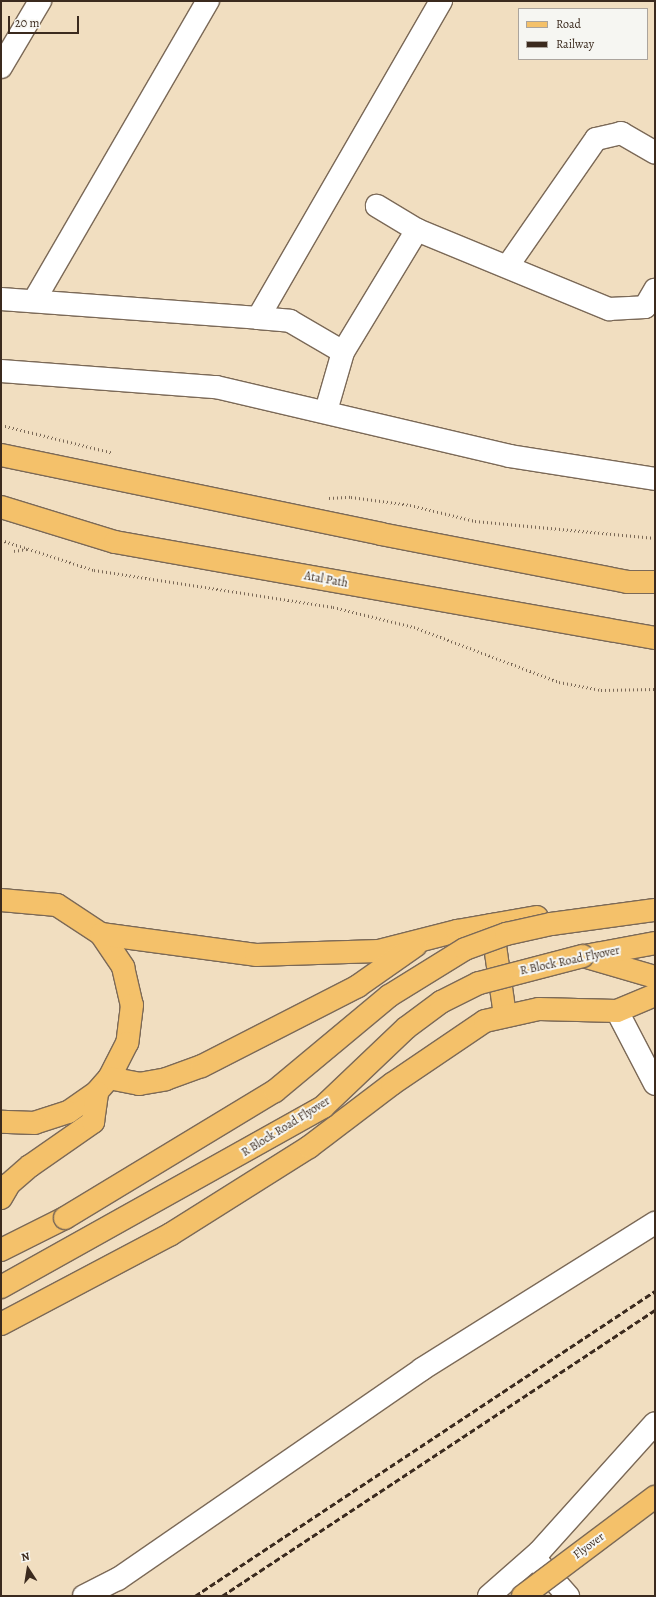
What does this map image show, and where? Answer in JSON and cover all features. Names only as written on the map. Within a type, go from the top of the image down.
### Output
[{"type":"main road","points":[[1,455],[381,534],[628,582],[655,582]]},
{"type":"main road","name":"Atal Path","points":[[1,507],[115,542],[655,638]]},
{"type":"main road","points":[[1,900],[56,905],[101,934],[123,967],[132,1005],[127,1044],[103,1085],[93,1122],[30,1166],[9,1184],[1,1198]]},
{"type":"main road","points":[[101,934],[256,955],[379,951],[492,925],[655,900]]},
{"type":"main road","points":[[3,1244],[65,1218],[275,1091],[389,996],[465,949],[506,934],[551,924],[655,910]]},
{"type":"main road","points":[[492,925],[505,1015]]},
{"type":"main road","points":[[1,1122],[35,1123],[68,1112],[103,1085],[139,1084],[166,1079],[202,1066],[358,986],[423,940]]},
{"type":"main road","name":"R Block Road Flyover","points":[[1,1287],[323,1107],[406,1028],[441,1002],[479,983],[583,956],[655,943]]},
{"type":"main road","points":[[583,956],[655,977]]},
{"type":"main road","points":[[1,1324],[171,1234],[309,1147],[461,1036],[485,1021],[505,1015],[539,1009],[617,1011],[655,995]]},
{"type":"main road","name":"Flyover","points":[[523,1596],[655,1497]]},
{"type":"street","points":[[1,67],[40,1]]},
{"type":"street","points":[[35,299],[208,1]]},
{"type":"street","points":[[258,318],[441,1]]},
{"type":"street","points":[[509,264],[596,139],[621,133],[655,153]]},
{"type":"street","points":[[377,206],[417,230],[509,264],[609,309],[645,308],[655,290]]},
{"type":"street","points":[[326,411],[343,352],[417,230]]},
{"type":"street","points":[[1,299],[35,299],[290,321],[343,352]]},
{"type":"street","points":[[1,371],[170,381],[216,387],[326,411],[510,456],[655,479]]},
{"type":"street","points":[[617,1011],[655,1084]]},
{"type":"street","points":[[84,1596],[118,1579],[422,1369],[655,1223]]},
{"type":"street","points":[[489,1596],[533,1558],[655,1423]]},
{"type":"street","points":[[533,1558],[568,1596]]},
{"type":"path","points":[[1,425],[118,454]]},
{"type":"path","points":[[323,498],[351,497],[410,505],[475,521],[655,538]]},
{"type":"path","points":[[1,540],[94,570],[333,607],[399,624],[559,682],[601,690],[655,689]]},
{"type":"path","points":[[14,551],[30,549]]},
{"type":"railway","points":[[195,1596],[655,1291]]},
{"type":"railway","points":[[222,1596],[655,1310]]}]
